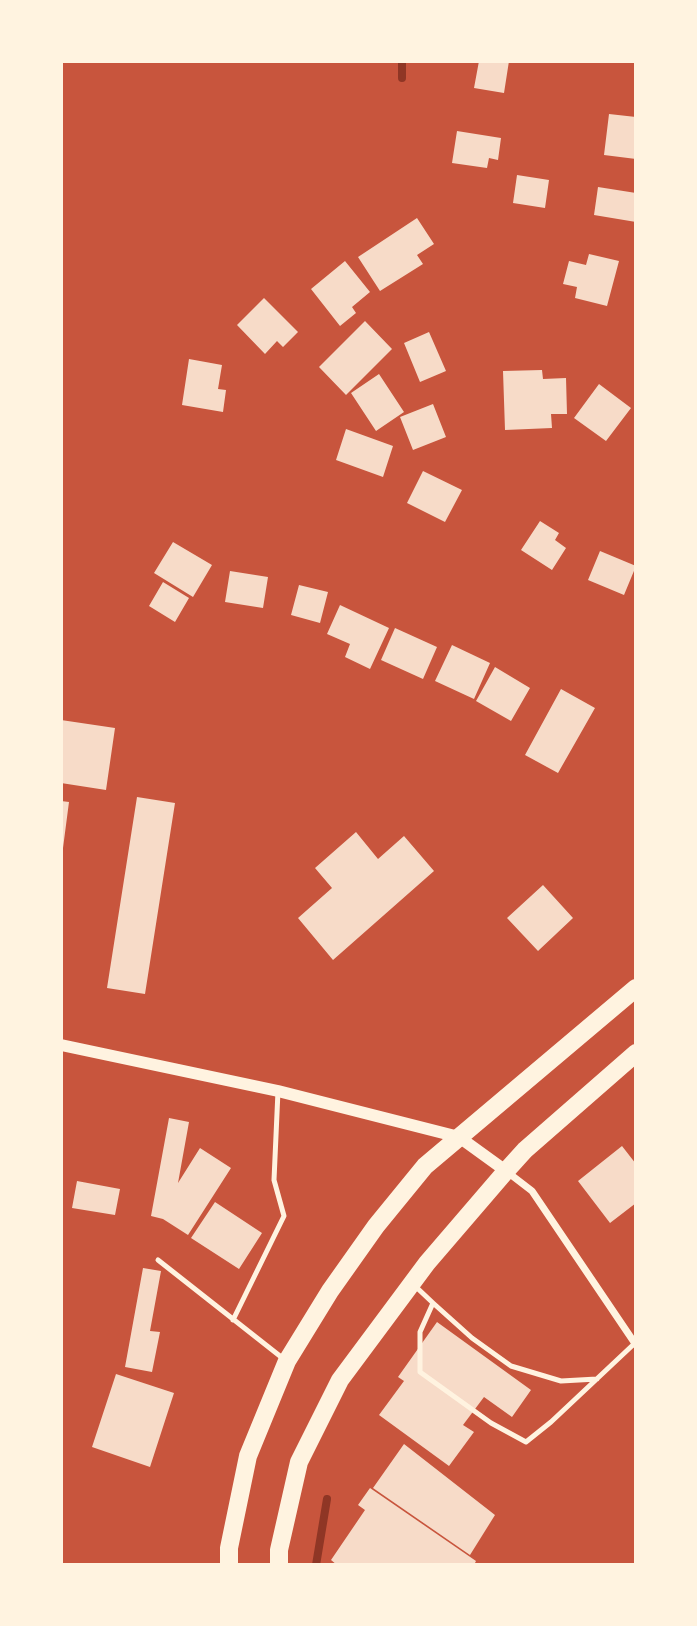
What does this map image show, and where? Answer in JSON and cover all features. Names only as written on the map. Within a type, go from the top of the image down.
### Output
[{"type":"main road","points":[[229,1565],[229,1548],[248,1456],[287,1361],[330,1291],[376,1226],[425,1166],[636,988]]},
{"type":"main road","points":[[279,1565],[279,1550],[299,1462],[340,1380],[412,1283],[506,1171],[526,1150],[636,1053]]},
{"type":"street","points":[[61,1045],[278,1091],[458,1137],[532,1191],[635,1344]]},
{"type":"lane","points":[[233,1320],[284,1216],[274,1180],[278,1091]]},
{"type":"lane","points":[[158,1260],[287,1361]]},
{"type":"lane","points":[[412,1283],[472,1338],[511,1366],[561,1381],[597,1379]]},
{"type":"lane","points":[[433,1303],[420,1332],[420,1372],[491,1423],[526,1442],[635,1344]]},
{"type":"building","points":[[479,61],[509,61],[504,93],[474,88]]},
{"type":"building","points":[[609,114],[636,117],[636,159],[604,155]]},
{"type":"building","points":[[457,131],[501,138],[498,160],[489,158],[487,168],[452,163]]},
{"type":"building","points":[[517,175],[549,180],[545,208],[513,203]]},
{"type":"building","points":[[598,187],[636,193],[636,222],[594,215]]},
{"type":"building","points":[[417,218],[434,244],[417,255],[423,264],[380,291],[358,257]]},
{"type":"building","points":[[589,254],[619,261],[607,306],[575,298],[577,287],[563,284],[569,261],[586,265]]},
{"type":"building","points":[[345,261],[370,292],[352,307],[356,313],[340,326],[311,289]]},
{"type":"building","points":[[264,298],[298,332],[283,347],[277,341],[265,354],[237,325]]},
{"type":"building","points":[[365,321],[392,349],[346,395],[319,367]]},
{"type":"building","points":[[429,332],[446,371],[420,382],[404,343]]},
{"type":"building","points":[[189,359],[222,365],[218,389],[226,390],[223,412],[182,405]]},
{"type":"building","points":[[542,370],[543,379],[566,378],[567,414],[551,414],[552,428],[505,430],[503,371]]},
{"type":"building","points":[[379,374],[404,412],[376,431],[351,393]]},
{"type":"building","points":[[599,384],[631,408],[606,441],[574,418]]},
{"type":"building","points":[[433,404],[446,437],[413,450],[400,417]]},
{"type":"building","points":[[346,429],[393,446],[383,477],[336,460]]},
{"type":"building","points":[[423,471],[462,490],[445,522],[407,503]]},
{"type":"building","points":[[540,521],[559,533],[555,540],[566,548],[552,570],[521,550]]},
{"type":"building","points":[[173,542],[212,565],[193,597],[154,573]]},
{"type":"building","points":[[600,551],[636,566],[624,595],[588,580]]},
{"type":"building","points":[[230,571],[268,577],[263,608],[225,602]]},
{"type":"building","points":[[163,582],[189,598],[175,622],[149,606]]},
{"type":"building","points":[[299,585],[328,592],[320,623],[291,615]]},
{"type":"building","points":[[340,605],[389,628],[370,669],[345,657],[350,644],[327,634]]},
{"type":"building","points":[[395,628],[437,647],[423,679],[381,660]]},
{"type":"building","points":[[452,645],[490,663],[474,699],[435,681]]},
{"type":"building","points":[[495,667],[530,688],[511,721],[476,701]]},
{"type":"building","points":[[561,689],[595,708],[558,773],[525,755]]},
{"type":"building","points":[[61,720],[115,728],[106,790],[61,783]]},
{"type":"building","points":[[137,797],[175,803],[145,994],[107,988]]},
{"type":"building","points":[[61,801],[69,802],[63,848],[61,848]]},
{"type":"building","points":[[356,832],[378,859],[404,836],[434,871],[333,960],[298,918],[332,888],[315,868]]},
{"type":"building","points":[[543,885],[573,918],[538,951],[507,918]]},
{"type":"building","points":[[169,1118],[189,1122],[178,1183],[200,1148],[231,1168],[188,1235],[163,1219],[151,1216]]},
{"type":"building","points":[[622,1146],[636,1164],[636,1203],[610,1223],[578,1181]]},
{"type":"building","points":[[77,1181],[120,1189],[115,1215],[72,1208]]},
{"type":"building","points":[[215,1202],[262,1233],[239,1269],[191,1238]]},
{"type":"building","points":[[143,1268],[161,1271],[150,1331],[160,1332],[152,1372],[125,1367]]},
{"type":"building","points":[[437,1322],[531,1390],[512,1417],[484,1397],[463,1425],[474,1432],[449,1466],[379,1415],[404,1381],[398,1377]]},
{"type":"building","points":[[116,1374],[174,1393],[150,1467],[92,1447]]},
{"type":"building","points":[[404,1444],[495,1515],[470,1555],[373,1488]]},
{"type":"building","points":[[370,1488],[476,1561],[474,1565],[337,1565],[331,1560],[365,1510],[358,1505]]},
{"type":"waterway","points":[[402,61],[402,78]]},
{"type":"waterway","points":[[316,1565],[327,1499]]}]
